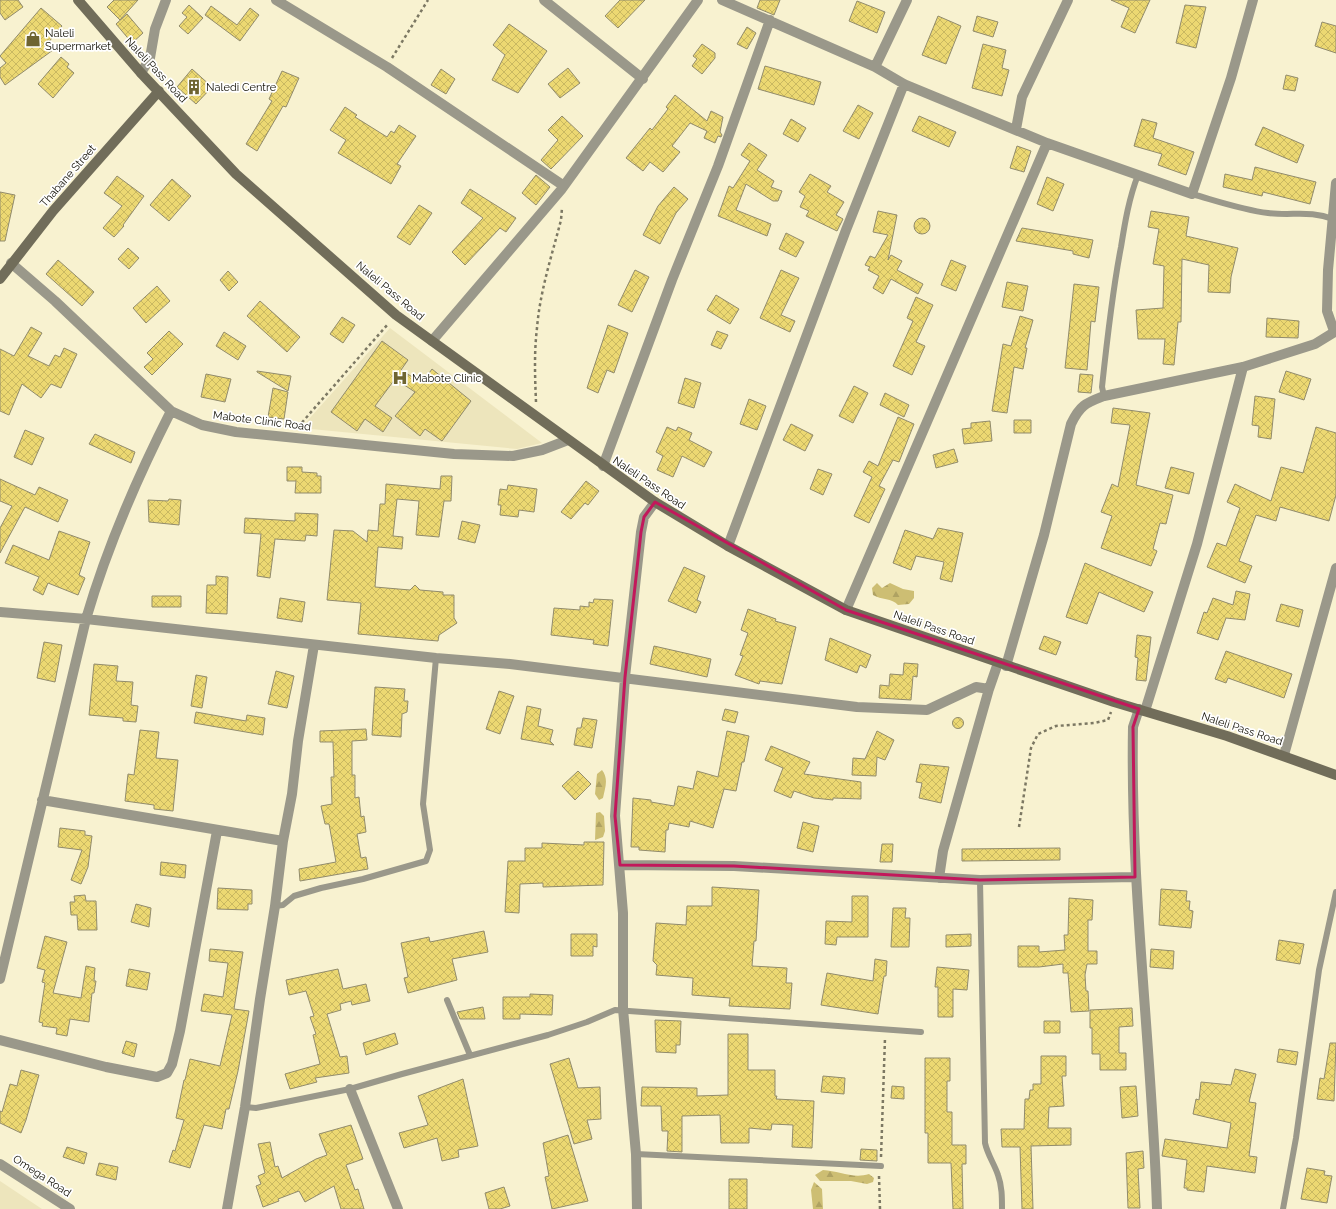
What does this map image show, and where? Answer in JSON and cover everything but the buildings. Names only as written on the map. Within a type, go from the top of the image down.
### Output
[{"type":"main road","name":"Naleli Pass Road","points":[[78,0],[141,73],[236,174],[396,315],[603,466],[655,502],[728,546],[846,610],[1114,702],[1284,755],[1336,775]]},
{"type":"main road","name":"Thabane Street","points":[[1,274],[12,263],[53,211],[159,91]]},
{"type":"street","points":[[141,73],[150,58],[155,29],[166,0]]},
{"type":"street","points":[[276,0],[387,67],[564,186]]},
{"type":"street","points":[[544,0],[643,79]]},
{"type":"street","points":[[432,341],[564,186],[643,79],[698,0]]},
{"type":"street","points":[[722,0],[875,67],[904,84],[1047,143],[1192,194],[1231,78],[1253,0]]},
{"type":"street","points":[[875,67],[907,0]]},
{"type":"street","points":[[1016,129],[1022,97],[1068,0]]},
{"type":"street","points":[[603,466],[672,280],[718,166],[770,20]]},
{"type":"street","points":[[728,546],[846,230],[904,84]]},
{"type":"street","points":[[846,610],[1047,143]]},
{"type":"street","points":[[939,878],[943,851],[989,689],[1002,664],[1044,535],[1071,424],[1077,412],[1084,404],[1104,396],[1243,367],[1315,344],[1335,331],[1327,311],[1328,270],[1336,183]]},
{"type":"street","name":"Mabote Clinic Road","points":[[12,263],[55,301],[171,411],[202,425],[236,432],[454,454],[513,456],[542,450],[568,440]]},
{"type":"street","points":[[1157,1209],[1154,1136],[1135,877],[1133,726],[1142,710],[1196,544],[1243,367]]},
{"type":"street","points":[[0,979],[86,619],[98,576],[130,498],[171,411]]},
{"type":"street","points":[[637,1209],[636,1154],[623,1009],[622,913],[620,865],[615,816],[625,677],[641,532],[644,516],[655,502]]},
{"type":"street","points":[[1284,755],[1336,568]]},
{"type":"street","points":[[0,612],[86,619],[436,658],[510,664],[625,677],[857,707],[894,710],[928,710],[976,687],[989,689]]},
{"type":"street","points":[[227,1209],[245,1107],[275,906],[282,841],[292,794],[298,742],[314,645]]},
{"type":"street","points":[[42,800],[282,841]]},
{"type":"street","points":[[0,1040],[112,1068],[156,1077],[167,1073],[172,1064],[180,1031],[217,831]]},
{"type":"street","points":[[620,865],[734,866],[980,880],[1135,877]]},
{"type":"street","points":[[350,1089],[398,1209]]},
{"type":"street","name":"Omega Road","points":[[0,1164],[70,1209]]},
{"type":"lane","points":[[1104,396],[1102,387],[1107,335],[1115,279],[1130,196],[1138,175]]},
{"type":"lane","points":[[1192,194],[1256,211],[1277,214],[1310,213],[1333,219]]},
{"type":"lane","points":[[275,906],[283,905],[294,896],[314,890],[394,871],[426,861],[430,850],[423,804],[436,658]]},
{"type":"lane","points":[[980,880],[985,1143],[987,1155],[998,1174],[1001,1187],[1002,1209]]},
{"type":"lane","points":[[1283,1209],[1296,1138],[1319,970],[1336,892]]},
{"type":"lane","points":[[447,1000],[470,1055]]},
{"type":"lane","points":[[245,1107],[256,1108],[350,1089],[470,1055],[548,1036],[615,1010],[623,1009],[921,1032]]},
{"type":"lane","points":[[636,1154],[881,1166]]},
{"type":"path","points":[[387,67],[401,41],[428,0]]},
{"type":"path","points":[[537,418],[535,366],[537,327],[543,288],[561,220],[562,206]]},
{"type":"path","points":[[289,438],[396,315]]},
{"type":"path","points":[[1019,827],[1031,748],[1038,734],[1056,726],[1094,723],[1108,720],[1114,702]]},
{"type":"path","points":[[880,1209],[878,1175],[881,1166],[885,1029]]},
{"type":"highlighted area","points":[[655,502],[846,610],[1139,709],[1133,727],[1135,877],[980,880],[734,866],[620,865],[615,816],[625,677],[641,532],[644,517]]},
{"type":"shaded area","name":"Mabote Clinic","points":[[390,328],[542,443],[517,449],[301,428]]},
{"type":"shaded area","points":[[0,1181],[42,1209],[0,1209]]},
{"type":"green space","points":[[877,583],[882,588],[890,583],[903,589],[914,591],[914,598],[909,604],[898,605],[893,601],[876,597],[873,595],[872,588]]},
{"type":"green space","points":[[602,770],[606,784],[603,798],[599,800],[595,794],[597,774]]},
{"type":"green space","points":[[600,812],[604,816],[605,831],[603,837],[595,840],[596,813]]},
{"type":"green space","points":[[823,1170],[857,1176],[869,1174],[874,1178],[873,1182],[867,1184],[851,1181],[820,1181],[815,1175]]},
{"type":"green space","points":[[814,1182],[822,1189],[823,1209],[813,1209],[811,1190]]},
{"type":"place","name":"Naleli Supermarket","points":[[33,39]]},
{"type":"place","name":"Naledi Centre","points":[[194,87]]},
{"type":"place","name":"Mabote Clinic","points":[[400,378]]}]
